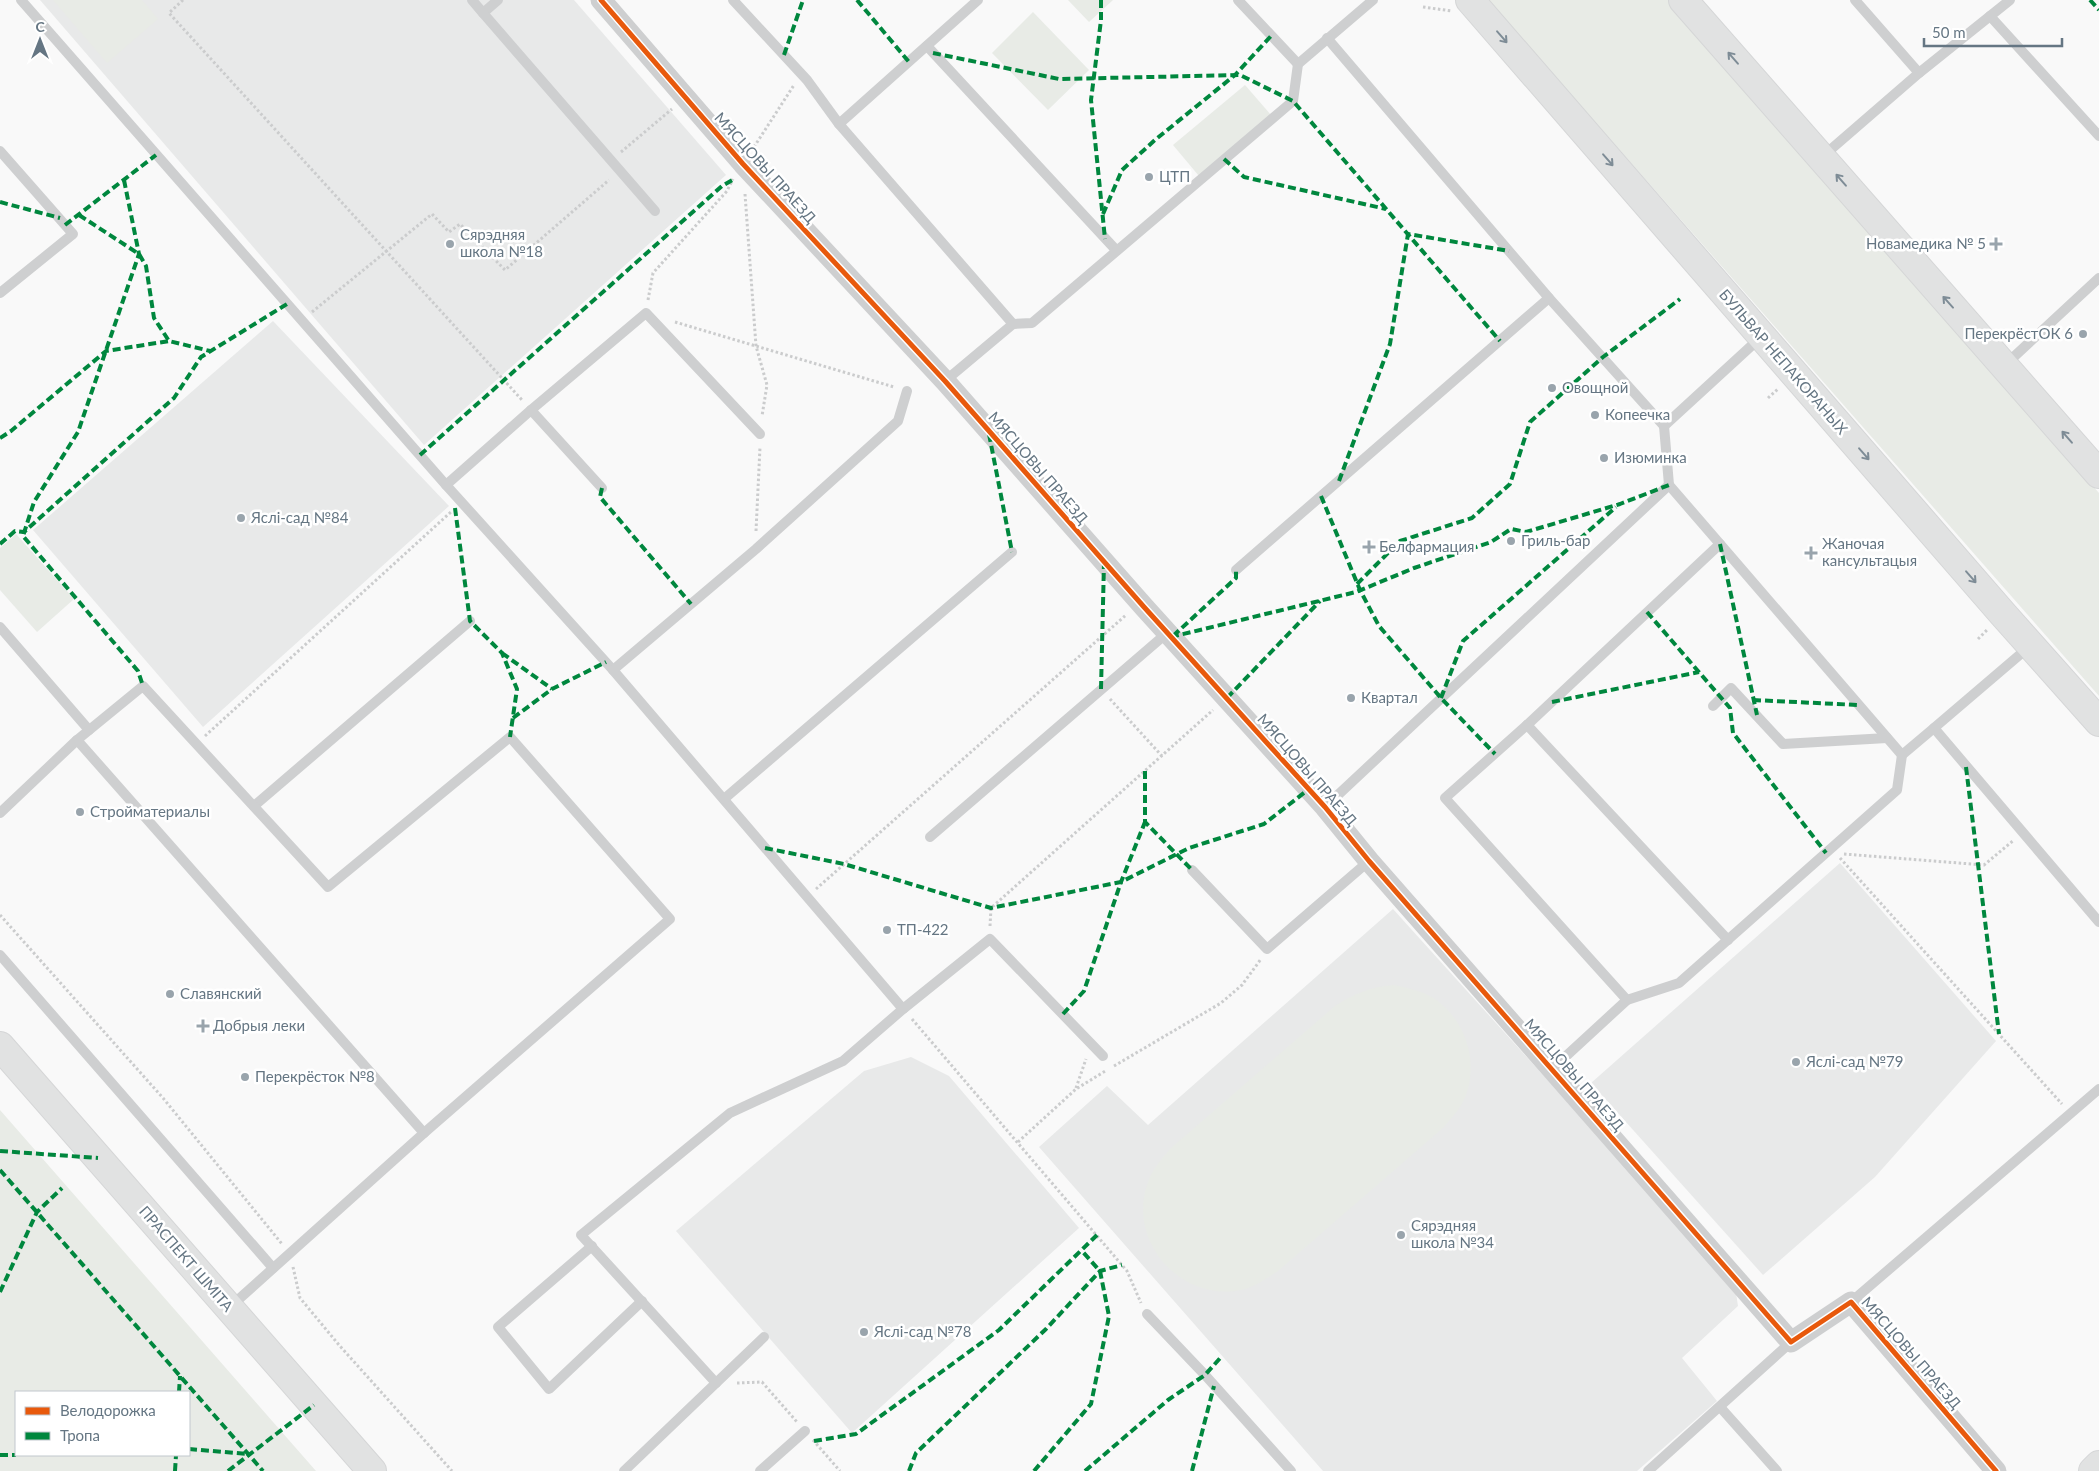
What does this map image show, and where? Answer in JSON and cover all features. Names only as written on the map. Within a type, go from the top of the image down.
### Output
[{"type":"main road","name":"БУЛЬВАР НЕПАКОРАНЫХ","points":[[1470,0],[2099,722]]},
{"type":"main road","points":[[1683,0],[2099,474]]},
{"type":"main road","name":"ПРАСПЕКТ ШМІТА","points":[[0,1046],[372,1471]]},
{"type":"main road","points":[[2093,1471],[2099,1466]]},
{"type":"street","name":"МЯСЦОВЫ ПРАЕЗД","points":[[601,0],[743,164],[945,381],[1167,633],[1325,806],[1369,861],[1671,1208],[1791,1342],[1851,1302],[1996,1471]]},
{"type":"lane","points":[[20,0],[446,486],[613,670],[903,1009]]},
{"type":"lane","points":[[472,0],[655,211]]},
{"type":"lane","points":[[483,13],[498,0]]},
{"type":"lane","points":[[733,0],[802,74],[839,124],[1013,324]]},
{"type":"lane","points":[[839,124],[978,0]]},
{"type":"lane","points":[[1238,0],[1298,64]]},
{"type":"lane","points":[[945,381],[1013,324],[1032,323],[1293,101],[1298,64],[1373,0]]},
{"type":"lane","points":[[1855,0],[1920,73]]},
{"type":"lane","points":[[1821,158],[1920,73],[2010,0]]},
{"type":"lane","points":[[1990,16],[2099,136]]},
{"type":"lane","points":[[1327,38],[1549,298],[1664,426],[1669,485],[1902,755]]},
{"type":"lane","points":[[927,46],[1116,250]]},
{"type":"lane","points":[[0,151],[73,234],[0,294]]},
{"type":"lane","points":[[2005,365],[2099,278]]},
{"type":"lane","points":[[1236,570],[1549,298]]},
{"type":"lane","points":[[446,486],[531,410],[646,313],[760,434]]},
{"type":"lane","points":[[1664,426],[1762,336]]},
{"type":"lane","points":[[613,670],[756,549],[898,421],[907,391]]},
{"type":"lane","points":[[531,410],[602,488]]},
{"type":"lane","points":[[1325,806],[1669,485]]},
{"type":"lane","points":[[1627,1000],[1445,798],[1527,725],[1720,544]]},
{"type":"lane","points":[[724,799],[1012,552]]},
{"type":"lane","points":[[254,806],[470,621]]},
{"type":"lane","points":[[930,837],[1167,633]]},
{"type":"lane","points":[[2,634],[89,730]]},
{"type":"lane","points":[[1552,1069],[1627,1000],[1679,983],[1728,940],[1897,790],[1902,755],[2031,646]]},
{"type":"lane","points":[[0,813],[77,740],[143,686],[328,887],[510,737],[670,919],[424,1134],[230,1308]]},
{"type":"lane","points":[[1713,706],[1731,688],[1782,744],[1887,738]]},
{"type":"lane","points":[[1527,725],[1728,940]]},
{"type":"lane","points":[[1934,728],[2099,922]]},
{"type":"lane","points":[[77,740],[424,1134]]},
{"type":"lane","points":[[1192,870],[1267,949],[1369,861]]},
{"type":"lane","points":[[716,1383],[581,1235],[730,1113],[843,1061],[903,1009],[990,939],[1103,1056]]},
{"type":"lane","points":[[0,955],[273,1268]]},
{"type":"lane","points":[[1851,1302],[2099,1089]]},
{"type":"lane","points":[[592,1246],[498,1327],[549,1389],[642,1301]]},
{"type":"lane","points":[[1147,1314],[1205,1375],[1290,1471]]},
{"type":"lane","points":[[624,1471],[764,1338]]},
{"type":"lane","points":[[1648,1471],[1791,1342]]},
{"type":"lane","points":[[1720,1407],[1777,1471]]},
{"type":"lane","points":[[760,1471],[806,1431]]},
{"type":"path","points":[[183,0],[169,13],[531,410]]},
{"type":"path","points":[[802,74],[727,191],[653,272],[646,313],[907,391]]},
{"type":"path","points":[[612,160],[685,97]]},
{"type":"path","points":[[743,164],[756,346],[767,385],[760,434],[756,549]]},
{"type":"path","points":[[301,320],[432,214],[449,232],[460,224],[505,270],[620,170]]},
{"type":"path","points":[[196,743],[461,502]]},
{"type":"path","points":[[807,897],[1140,602]]},
{"type":"path","points":[[1101,690],[1162,756]]},
{"type":"path","points":[[990,939],[990,908],[1227,698]]},
{"type":"path","points":[[2023,833],[1984,865],[1837,854],[2071,1114]]},
{"type":"path","points":[[0,915],[163,1098],[290,1254],[300,1298],[339,1345],[452,1471]]},
{"type":"path","points":[[1018,1142],[1076,1089],[1221,1003],[1242,985],[1267,949]]},
{"type":"path","points":[[903,1009],[1127,1271],[1147,1314]]},
{"type":"path","points":[[1076,1089],[1092,1044]]},
{"type":"path","points":[[716,1383],[762,1382],[840,1471]]},
{"type":"shaded area","name":"Сярэдняя школа №18","points":[[40,0],[574,0],[726,175],[424,445]]},
{"type":"shaded area","points":[[53,0],[142,0],[158,19],[107,63]]},
{"type":"shaded area","points":[[1068,0],[1113,0],[1089,22]]},
{"type":"shaded area","points":[[1488,0],[1669,0],[1824,173],[2099,493],[2099,696]]},
{"type":"shaded area","points":[[1033,12],[1089,70],[1048,110],[992,53]]},
{"type":"shaded area","points":[[1245,85],[1271,115],[1199,176],[1173,145]]},
{"type":"shaded area","name":"Яслі-сад №84","points":[[273,321],[449,506],[203,727],[33,530]]},
{"type":"shaded area","points":[[16,534],[74,599],[37,632],[0,590],[0,548]]},
{"type":"shaded area","name":"Яслі-сад №79","points":[[1840,863],[1996,1041],[1875,1177],[1763,1275],[1591,1083]]},
{"type":"shaded area","name":"Сярэдняя школа №34","points":[[1393,909],[1635,1177],[1736,1293],[1738,1306],[1682,1358],[1717,1401],[1637,1471],[1323,1471],[1039,1147],[1107,1086],[1148,1125]]},
{"type":"shaded area","points":[[1394,985],[1420,992],[1435,999],[1454,1017],[1461,1028],[1466,1040],[1471,1066],[1467,1092],[1457,1111],[1444,1127],[1278,1271],[1265,1279],[1241,1290],[1219,1291],[1198,1287],[1180,1277],[1164,1263],[1153,1246],[1145,1227],[1143,1206],[1147,1185],[1157,1166],[1170,1149],[1335,1006],[1363,991]]},
{"type":"shaded area","name":"Яслі-сад №78","points":[[911,1057],[949,1076],[1079,1228],[852,1433],[676,1231],[864,1071]]},
{"type":"shaded area","points":[[0,1110],[316,1471],[0,1471]]},
{"type":"marked path","points":[[784,55],[803,0]]},
{"type":"marked path","points":[[857,0],[909,62]]},
{"type":"marked path","points":[[1101,0],[1101,20],[1091,100],[1105,239]]},
{"type":"marked path","points":[[2090,0],[2099,10]]},
{"type":"marked path","points":[[1103,214],[1122,170],[1155,140],[1235,75],[1271,36]]},
{"type":"marked path","points":[[933,53],[1059,79],[1240,75],[1293,101],[1500,341]]},
{"type":"marked path","points":[[65,225],[156,155]]},
{"type":"marked path","points":[[1224,159],[1244,177],[1386,209]]},
{"type":"marked path","points":[[420,455],[722,186],[734,179]]},
{"type":"marked path","points":[[124,180],[139,254],[78,432],[34,502],[23,536],[138,671],[143,686]]},
{"type":"marked path","points":[[0,202],[60,218]]},
{"type":"marked path","points":[[79,215],[139,254],[146,266],[154,318],[169,341],[210,351]]},
{"type":"marked path","points":[[1339,481],[1390,344],[1408,234],[1509,251]]},
{"type":"marked path","points":[[1357,584],[1400,541],[1472,518],[1510,484],[1530,422],[1603,357],[1680,299]]},
{"type":"marked path","points":[[0,544],[15,531],[24,532],[174,398],[201,357],[287,304]]},
{"type":"marked path","points":[[0,438],[11,431],[106,351],[169,341]]},
{"type":"marked path","points":[[989,434],[1012,552]]},
{"type":"marked path","points":[[1171,637],[1356,592],[1414,568],[1491,542],[1511,529],[1526,532],[1620,504],[1669,485]]},
{"type":"marked path","points":[[602,488],[600,497],[691,604]]},
{"type":"marked path","points":[[1321,496],[1360,590],[1379,626],[1441,698],[1495,754]]},
{"type":"marked path","points":[[1441,698],[1463,641],[1616,507]]},
{"type":"marked path","points":[[455,508],[470,621],[502,653],[517,689],[510,737]]},
{"type":"marked path","points":[[1720,544],[1757,715]]},
{"type":"marked path","points":[[1101,689],[1104,562]]},
{"type":"marked path","points":[[1173,636],[1236,578],[1236,570]]},
{"type":"marked path","points":[[1227,698],[1320,601]]},
{"type":"marked path","points":[[1647,612],[1730,708],[1733,733],[1826,853]]},
{"type":"marked path","points":[[502,653],[552,689]]},
{"type":"marked path","points":[[513,718],[552,689],[606,662]]},
{"type":"marked path","points":[[1552,702],[1699,672]]},
{"type":"marked path","points":[[1753,700],[1858,705]]},
{"type":"marked path","points":[[1966,767],[1999,1034]]},
{"type":"marked path","points":[[1145,771],[1145,822],[1192,870]]},
{"type":"marked path","points":[[765,848],[844,864],[991,908],[1121,882],[1189,848],[1264,824],[1309,789]]},
{"type":"marked path","points":[[1063,1014],[1084,991],[1121,882],[1145,822]]},
{"type":"marked path","points":[[0,1151],[98,1158]]},
{"type":"marked path","points":[[0,1170],[263,1471]]},
{"type":"marked path","points":[[0,1292],[37,1212],[62,1188]]},
{"type":"marked path","points":[[814,1441],[856,1434],[999,1330],[1097,1235]]},
{"type":"marked path","points":[[1034,1471],[1091,1404],[1109,1316],[1100,1271],[1082,1251]]},
{"type":"marked path","points":[[909,1471],[916,1453],[1046,1329],[1100,1271],[1122,1265]]},
{"type":"marked path","points":[[1085,1471],[1168,1400],[1205,1375],[1222,1356]]},
{"type":"marked path","points":[[179,1391],[180,1376]]},
{"type":"marked path","points":[[1192,1471],[1214,1386]]},
{"type":"marked path","points":[[228,1471],[314,1405]]},
{"type":"marked path","points":[[190,1449],[248,1454]]},
{"type":"marked path","points":[[0,1455],[15,1455]]},
{"type":"marked path","points":[[175,1471],[176,1456]]},
{"type":"cycle path","points":[[601,0],[743,164],[945,381],[1144,607],[1325,807],[1369,861],[1791,1342],[1851,1302],[1996,1471]]},
{"type":"place","name":"ЦТП","points":[[1149,177]]},
{"type":"place","name":"Сярэдняя школа №18","points":[[450,244]]},
{"type":"place","name":"Новамедика № 5","points":[[1996,244]]},
{"type":"place","name":"ПерекрёстОК 6","points":[[2083,334]]},
{"type":"place","name":"Овощной","points":[[1552,388]]},
{"type":"place","name":"Копеечка","points":[[1595,415]]},
{"type":"place","name":"Изюминка","points":[[1604,458]]},
{"type":"place","name":"Яслі-сад №84","points":[[241,518]]},
{"type":"place","name":"Гриль-бар","points":[[1511,541]]},
{"type":"place","name":"Белфармация","points":[[1369,547]]},
{"type":"place","name":"Жаночая кансультацыя","points":[[1811,553]]},
{"type":"place","name":"Квартал","points":[[1351,698]]},
{"type":"place","name":"Стройматериалы","points":[[80,812]]},
{"type":"place","name":"ТП-422","points":[[887,930]]},
{"type":"place","name":"Славянский","points":[[170,994]]},
{"type":"place","name":"Добрыя леки","points":[[203,1026]]},
{"type":"place","name":"Яслі-сад №79","points":[[1796,1062]]},
{"type":"place","name":"Перекрёсток №8","points":[[245,1077]]},
{"type":"place","name":"Сярэдняя школа №34","points":[[1401,1235]]},
{"type":"place","name":"Яслі-сад №78","points":[[864,1332]]}]
